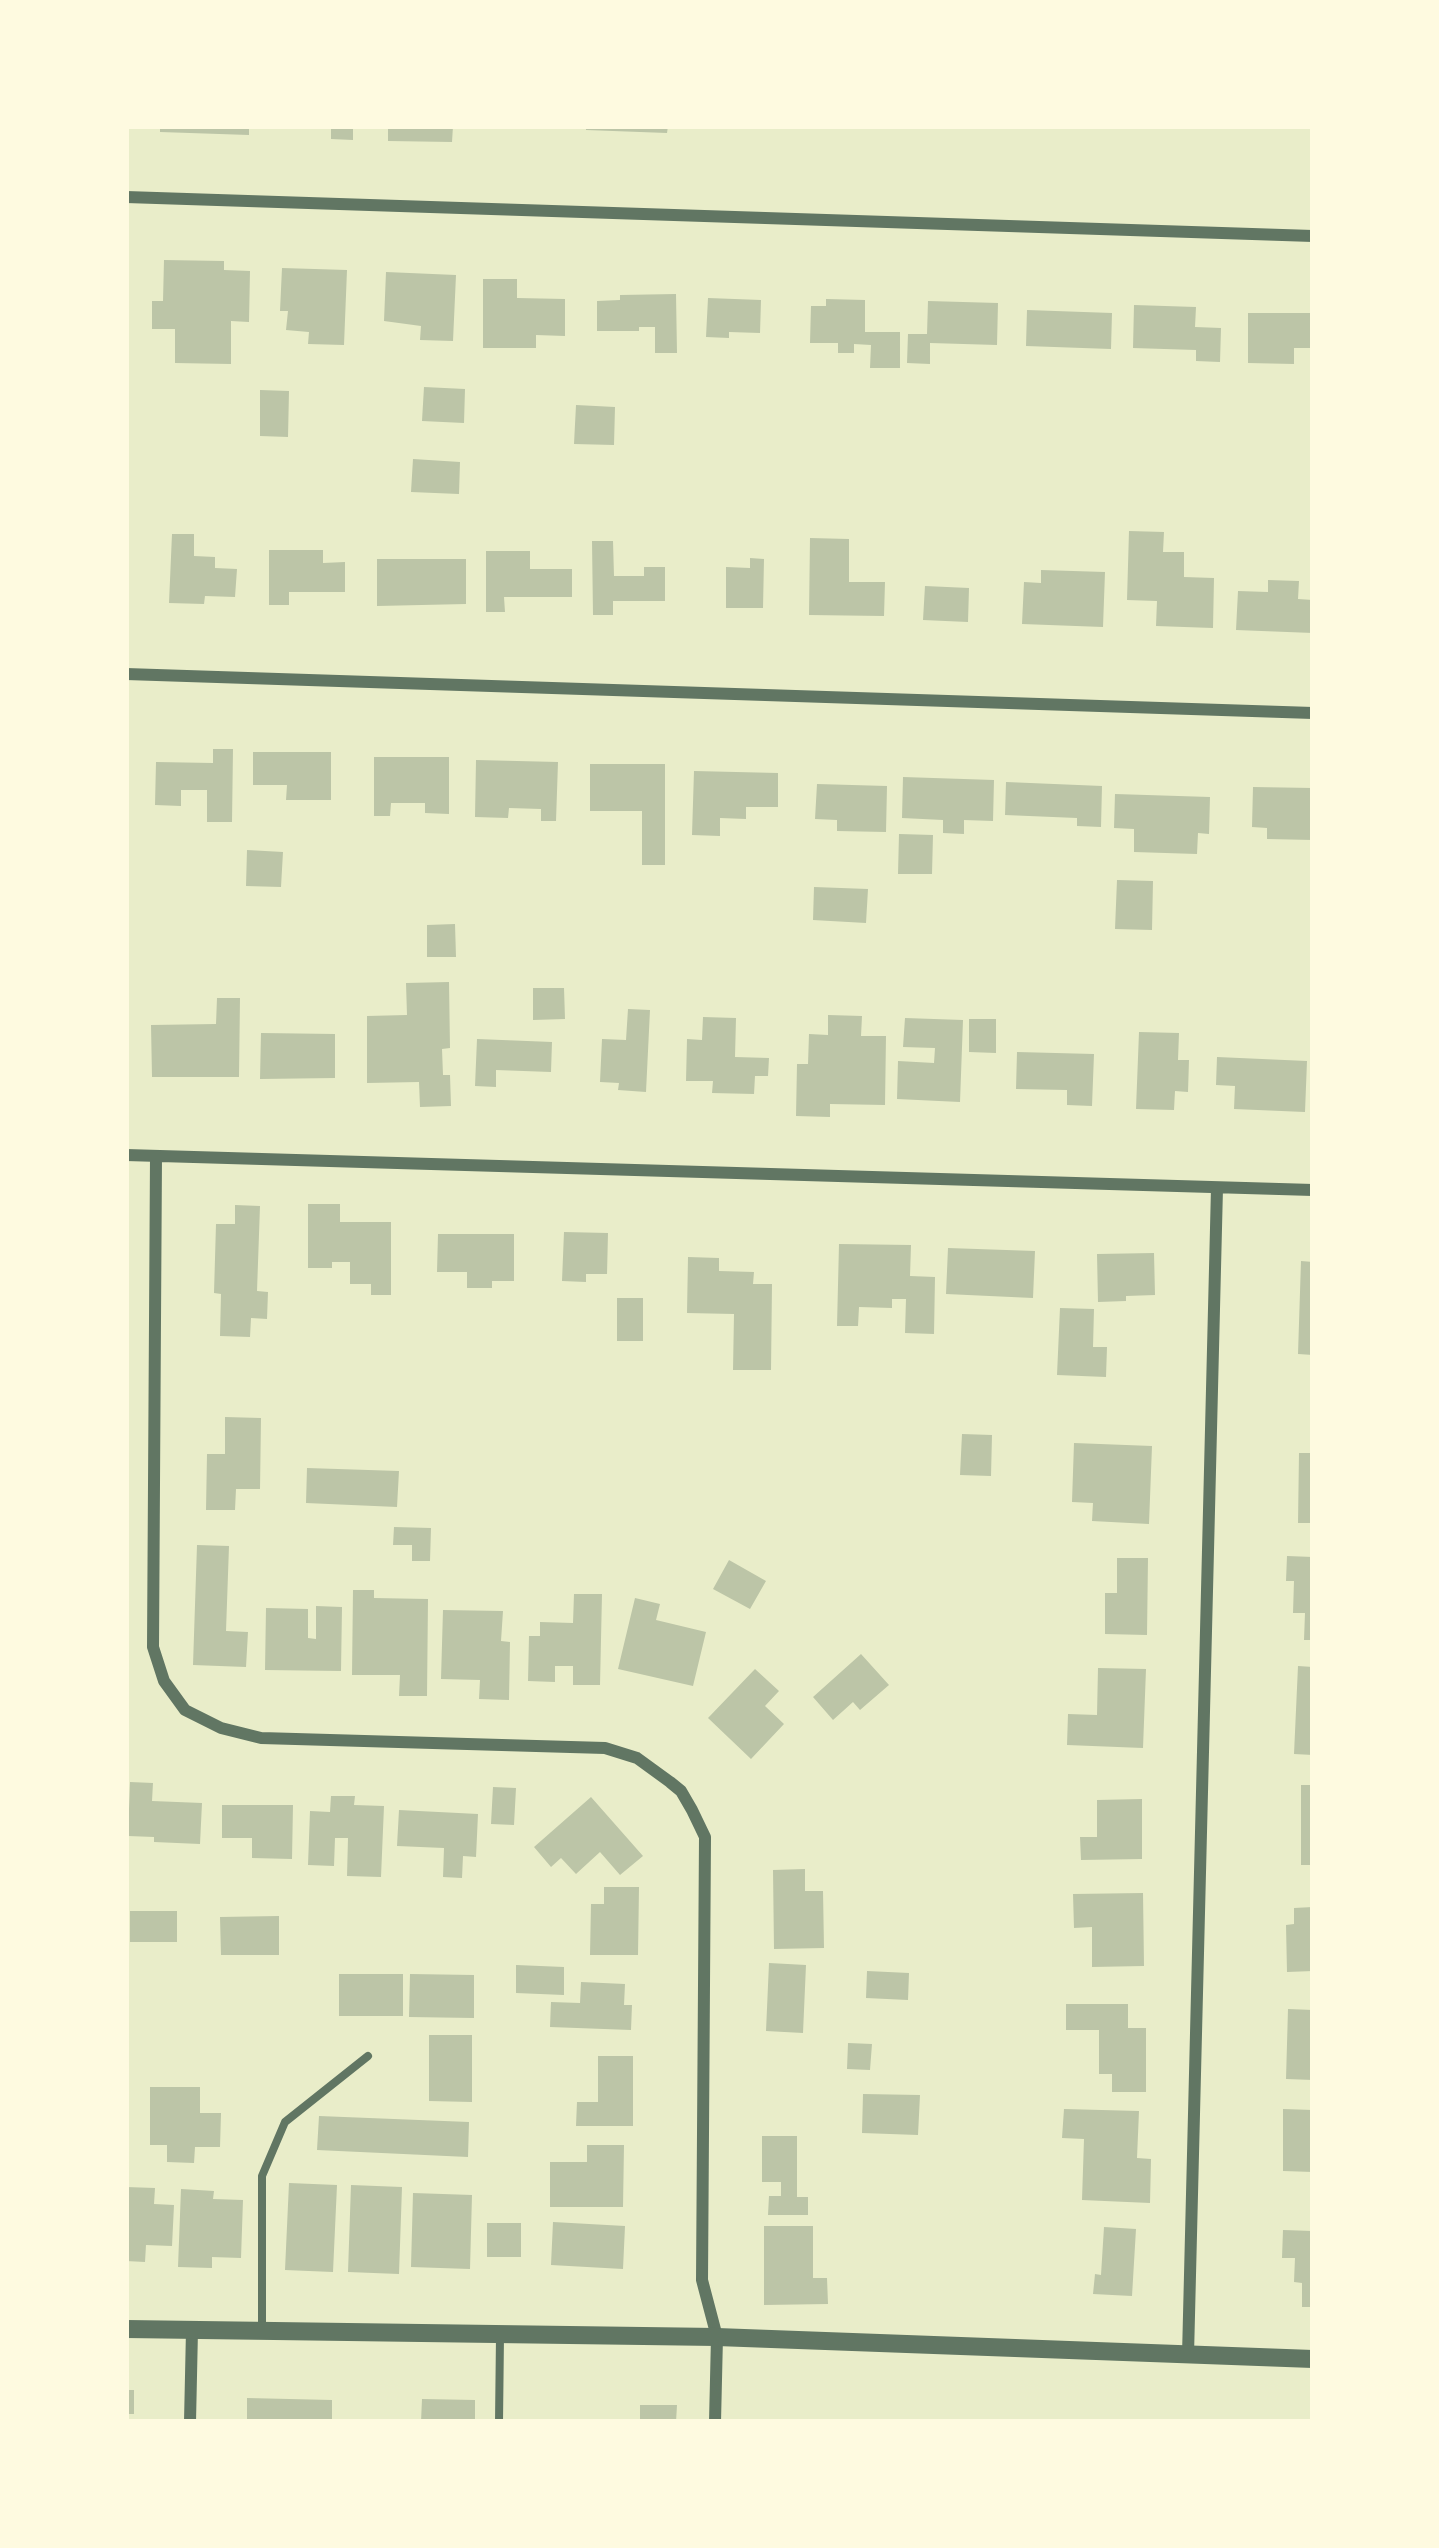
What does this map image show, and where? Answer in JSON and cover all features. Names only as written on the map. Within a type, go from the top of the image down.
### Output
[{"type":"street","points":[[126,197],[1313,236]]},
{"type":"street","points":[[126,674],[1313,712]]},
{"type":"street","points":[[126,1155],[1313,1190]]},
{"type":"street","points":[[156,1157],[153,1646],[164,1681],[185,1710],[221,1728],[261,1738],[605,1748],[637,1758],[681,1791],[705,1837],[702,2280],[717,2337],[715,2422]]},
{"type":"street","points":[[1188,2355],[1217,1188]]},
{"type":"street","points":[[126,2329],[717,2337],[1313,2359]]},
{"type":"street","points":[[190,2422],[192,2330]]},
{"type":"lane","points":[[262,2332],[262,2176],[285,2122],[368,2056]]},
{"type":"lane","points":[[499,2422],[500,2334]]},
{"type":"building","points":[[160,126],[249,126],[249,135],[160,132]]},
{"type":"building","points":[[331,126],[353,126],[353,140],[331,139]]},
{"type":"building","points":[[388,126],[453,126],[452,142],[388,141]]},
{"type":"building","points":[[586,126],[668,126],[667,133],[586,130]]},
{"type":"building","points":[[164,260],[224,261],[224,270],[250,271],[249,322],[231,321],[231,364],[175,363],[175,329],[152,329],[152,301],[163,301]]},
{"type":"building","points":[[282,268],[347,270],[344,345],[308,344],[309,332],[286,330],[288,311],[280,311]]},
{"type":"building","points":[[386,272],[456,275],[453,341],[420,340],[421,326],[384,321]]},
{"type":"building","points":[[483,279],[517,279],[517,298],[565,299],[565,336],[536,335],[536,348],[483,348]]},
{"type":"building","points":[[676,294],[677,353],[655,353],[655,327],[597,331],[597,301],[620,300],[620,295]]},
{"type":"building","points":[[708,298],[761,300],[760,333],[706,337]]},
{"type":"building","points":[[826,299],[865,300],[865,332],[900,332],[900,368],[870,368],[871,345],[854,344],[854,353],[838,353],[838,343],[810,343],[811,306],[826,306]]},
{"type":"building","points":[[928,301],[998,303],[997,345],[930,343],[930,364],[907,363],[908,334],[927,334]]},
{"type":"building","points":[[1134,305],[1196,307],[1195,327],[1221,328],[1220,362],[1196,361],[1196,350],[1133,348]]},
{"type":"building","points":[[1027,310],[1112,313],[1111,349],[1026,346]]},
{"type":"building","points":[[1248,313],[1313,313],[1313,348],[1294,348],[1294,364],[1248,363]]},
{"type":"building","points":[[424,387],[465,389],[464,423],[422,421]]},
{"type":"building","points":[[260,390],[289,391],[288,437],[260,436]]},
{"type":"building","points":[[576,405],[615,407],[614,445],[574,444]]},
{"type":"building","points":[[413,459],[460,462],[459,494],[411,492]]},
{"type":"building","points":[[1129,531],[1164,532],[1163,552],[1184,552],[1184,577],[1214,578],[1213,628],[1156,626],[1157,601],[1127,600]]},
{"type":"building","points":[[172,534],[194,534],[194,556],[215,557],[215,568],[237,569],[235,597],[205,596],[204,604],[169,603]]},
{"type":"building","points":[[810,538],[849,539],[849,582],[885,582],[884,616],[809,615]]},
{"type":"building","points":[[592,541],[613,541],[614,576],[644,576],[644,567],[665,567],[665,601],[613,601],[613,615],[593,615]]},
{"type":"building","points":[[269,550],[323,550],[323,563],[345,562],[345,592],[289,592],[289,605],[269,605]]},
{"type":"building","points":[[486,551],[530,551],[530,569],[572,569],[572,597],[504,597],[505,612],[486,612]]},
{"type":"building","points":[[750,558],[764,559],[763,608],[726,608],[726,567],[750,568]]},
{"type":"building","points":[[377,559],[466,559],[466,604],[377,606]]},
{"type":"building","points":[[1041,570],[1105,572],[1103,627],[1022,624],[1024,582],[1041,583]]},
{"type":"building","points":[[1268,580],[1299,581],[1298,599],[1313,600],[1313,633],[1236,630],[1238,591],[1268,592]]},
{"type":"building","points":[[925,586],[969,588],[968,622],[923,620]]},
{"type":"building","points":[[213,749],[233,749],[232,822],[207,822],[207,790],[181,790],[181,806],[155,805],[156,762],[213,763]]},
{"type":"building","points":[[253,752],[331,752],[331,800],[286,800],[287,785],[253,785]]},
{"type":"building","points":[[374,757],[449,757],[449,814],[425,813],[425,803],[391,803],[390,816],[374,816]]},
{"type":"building","points":[[476,760],[558,762],[556,821],[541,821],[541,809],[509,808],[508,818],[475,817]]},
{"type":"building","points":[[590,764],[665,764],[665,865],[642,865],[642,811],[590,811]]},
{"type":"building","points":[[694,771],[778,773],[778,807],[746,807],[746,819],[720,818],[720,836],[692,835]]},
{"type":"building","points":[[903,777],[994,780],[993,821],[964,820],[964,834],[943,833],[943,820],[902,818]]},
{"type":"building","points":[[1006,782],[1102,786],[1101,827],[1077,826],[1077,818],[1005,815]]},
{"type":"building","points":[[817,784],[887,786],[886,832],[837,831],[837,820],[815,819]]},
{"type":"building","points":[[1253,787],[1313,788],[1313,840],[1267,839],[1267,828],[1252,827]]},
{"type":"building","points":[[1115,794],[1210,797],[1209,834],[1198,833],[1197,854],[1134,852],[1134,829],[1114,828]]},
{"type":"building","points":[[899,834],[933,835],[932,874],[898,874]]},
{"type":"building","points":[[247,850],[283,852],[281,887],[246,886]]},
{"type":"building","points":[[1117,880],[1153,881],[1152,930],[1115,929]]},
{"type":"building","points":[[814,887],[868,889],[866,923],[813,920]]},
{"type":"building","points":[[455,924],[456,957],[427,957],[427,925]]},
{"type":"building","points":[[449,982],[450,1048],[442,1049],[443,1075],[450,1075],[451,1106],[420,1107],[419,1082],[367,1083],[367,1016],[407,1015],[406,983]]},
{"type":"building","points":[[533,988],[564,988],[565,1019],[533,1020]]},
{"type":"building","points":[[217,998],[240,998],[239,1077],[152,1077],[151,1025],[216,1024]]},
{"type":"building","points":[[628,1009],[650,1010],[646,1092],[618,1090],[619,1083],[600,1082],[602,1039],[626,1040]]},
{"type":"building","points":[[828,1015],[862,1016],[861,1036],[886,1036],[885,1105],[830,1104],[830,1117],[796,1116],[797,1064],[808,1064],[809,1034],[828,1035]]},
{"type":"building","points":[[703,1017],[736,1018],[735,1057],[769,1058],[768,1076],[755,1076],[754,1094],[712,1093],[713,1081],[686,1081],[687,1039],[702,1040]]},
{"type":"building","points":[[905,1018],[963,1020],[960,1102],[897,1099],[898,1061],[934,1063],[935,1048],[903,1047]]},
{"type":"building","points":[[969,1019],[996,1019],[996,1053],[969,1052]]},
{"type":"building","points":[[1139,1032],[1179,1033],[1178,1060],[1189,1060],[1188,1092],[1175,1091],[1174,1110],[1136,1109]]},
{"type":"building","points":[[261,1033],[335,1034],[335,1078],[260,1079]]},
{"type":"building","points":[[477,1039],[552,1042],[551,1072],[496,1070],[496,1087],[475,1086]]},
{"type":"building","points":[[1017,1052],[1094,1054],[1092,1106],[1067,1105],[1067,1090],[1016,1089]]},
{"type":"building","points":[[1217,1057],[1307,1061],[1305,1112],[1234,1109],[1235,1086],[1216,1085]]},
{"type":"building","points":[[308,1204],[340,1204],[340,1222],[391,1222],[391,1295],[371,1295],[371,1284],[350,1284],[350,1262],[308,1268]]},
{"type":"building","points":[[235,1205],[260,1206],[257,1291],[268,1292],[267,1319],[251,1318],[250,1337],[220,1336],[221,1294],[214,1293],[216,1224],[235,1224]]},
{"type":"building","points":[[564,1232],[608,1233],[607,1274],[586,1274],[586,1282],[562,1281]]},
{"type":"building","points":[[438,1234],[514,1234],[514,1281],[492,1281],[492,1288],[467,1288],[467,1272],[437,1272]]},
{"type":"building","points":[[839,1244],[911,1245],[910,1276],[935,1277],[934,1334],[905,1333],[906,1299],[892,1299],[892,1308],[859,1307],[858,1326],[837,1326]]},
{"type":"building","points":[[948,1248],[1035,1251],[1033,1298],[946,1294]]},
{"type":"building","points":[[1154,1253],[1155,1295],[1098,1302],[1097,1254]]},
{"type":"building","points":[[688,1257],[719,1258],[719,1271],[754,1272],[753,1284],[772,1284],[771,1370],[733,1370],[734,1314],[687,1313]]},
{"type":"building","points":[[1301,1261],[1313,1262],[1313,1355],[1298,1354]]},
{"type":"building","points":[[617,1298],[643,1298],[643,1341],[617,1341]]},
{"type":"building","points":[[1060,1308],[1094,1309],[1093,1347],[1107,1347],[1106,1377],[1057,1375]]},
{"type":"building","points":[[225,1417],[261,1418],[260,1489],[236,1489],[235,1510],[206,1510],[207,1454],[225,1454]]},
{"type":"building","points":[[962,1434],[992,1435],[991,1476],[960,1475]]},
{"type":"building","points":[[1074,1443],[1152,1446],[1149,1524],[1092,1521],[1093,1503],[1072,1502]]},
{"type":"building","points":[[1299,1453],[1313,1453],[1313,1523],[1298,1523]]},
{"type":"building","points":[[307,1468],[399,1471],[397,1507],[306,1503]]},
{"type":"building","points":[[394,1527],[431,1528],[430,1561],[412,1561],[412,1545],[393,1545]]},
{"type":"building","points":[[197,1545],[229,1546],[226,1631],[248,1632],[246,1667],[193,1665]]},
{"type":"building","points":[[1287,1556],[1313,1557],[1313,1640],[1304,1640],[1305,1613],[1293,1613],[1294,1581],[1286,1581]]},
{"type":"building","points":[[1117,1558],[1148,1558],[1147,1635],[1105,1634],[1105,1593],[1117,1593]]},
{"type":"building","points":[[729,1560],[766,1581],[750,1609],[713,1589]]},
{"type":"building","points":[[353,1590],[374,1590],[374,1598],[428,1599],[427,1696],[399,1696],[400,1675],[352,1675]]},
{"type":"building","points":[[574,1594],[602,1594],[600,1685],[573,1685],[573,1666],[555,1666],[555,1682],[528,1681],[529,1636],[540,1636],[540,1622],[573,1623]]},
{"type":"building","points":[[635,1598],[660,1604],[656,1620],[706,1632],[693,1686],[618,1669]]},
{"type":"building","points":[[316,1606],[342,1607],[341,1671],[265,1670],[266,1608],[308,1609],[308,1638],[316,1639]]},
{"type":"building","points":[[443,1610],[503,1611],[501,1641],[510,1642],[509,1700],[479,1699],[480,1680],[441,1679]]},
{"type":"building","points":[[861,1654],[889,1685],[860,1710],[853,1702],[833,1720],[813,1697]]},
{"type":"building","points":[[1298,1666],[1313,1667],[1313,1755],[1294,1754]]},
{"type":"building","points":[[1098,1668],[1146,1669],[1143,1748],[1067,1745],[1068,1714],[1097,1715]]},
{"type":"building","points":[[755,1669],[779,1691],[765,1706],[784,1724],[751,1759],[708,1718]]},
{"type":"building","points":[[130,1782],[153,1783],[152,1801],[202,1803],[200,1844],[128,1836]]},
{"type":"building","points":[[1301,1785],[1313,1785],[1313,1865],[1301,1865]]},
{"type":"building","points":[[493,1787],[516,1788],[514,1825],[491,1824]]},
{"type":"building","points":[[331,1796],[355,1796],[354,1805],[384,1806],[381,1877],[347,1876],[348,1838],[335,1838],[334,1866],[308,1865],[310,1811],[330,1812]]},
{"type":"building","points":[[591,1797],[643,1856],[620,1875],[600,1852],[576,1874],[561,1858],[551,1867],[534,1847]]},
{"type":"building","points":[[1142,1799],[1142,1859],[1081,1860],[1080,1837],[1097,1837],[1097,1800]]},
{"type":"building","points":[[222,1805],[293,1805],[292,1859],[252,1858],[252,1838],[222,1838]]},
{"type":"building","points":[[399,1810],[478,1814],[476,1857],[463,1856],[462,1878],[443,1877],[444,1848],[397,1846]]},
{"type":"building","points":[[805,1869],[805,1891],[823,1891],[824,1948],[774,1949],[773,1870]]},
{"type":"building","points":[[604,1887],[639,1887],[638,1955],[590,1955],[591,1904],[604,1904]]},
{"type":"building","points":[[1143,1893],[1144,1966],[1092,1967],[1092,1927],[1074,1928],[1073,1894]]},
{"type":"building","points":[[1313,1907],[1313,1971],[1287,1972],[1286,1925],[1294,1924],[1294,1908]]},
{"type":"building","points":[[130,1911],[177,1911],[177,1942],[130,1942]]},
{"type":"building","points":[[279,1916],[279,1955],[221,1955],[220,1917]]},
{"type":"building","points":[[769,1963],[806,1965],[803,2033],[766,2031]]},
{"type":"building","points":[[516,1965],[564,1967],[564,1995],[516,1993]]},
{"type":"building","points":[[867,1971],[909,1973],[908,2000],[866,1998]]},
{"type":"building","points":[[339,1974],[403,1974],[403,2016],[339,2016]]},
{"type":"building","points":[[410,1974],[474,1975],[474,2018],[409,2017]]},
{"type":"building","points":[[581,1982],[625,1984],[624,2005],[632,2005],[631,2030],[550,2027],[551,2002],[580,2003]]},
{"type":"building","points":[[1066,2004],[1128,2004],[1128,2028],[1146,2028],[1146,2092],[1112,2092],[1112,2074],[1099,2074],[1099,2030],[1066,2030]]},
{"type":"building","points":[[1288,2009],[1313,2010],[1313,2080],[1286,2079]]},
{"type":"building","points":[[429,2035],[472,2035],[472,2102],[429,2101]]},
{"type":"building","points":[[848,2043],[872,2044],[870,2070],[847,2069]]},
{"type":"building","points":[[598,2056],[633,2056],[633,2126],[576,2126],[577,2102],[598,2102]]},
{"type":"building","points":[[150,2087],[200,2087],[200,2113],[221,2113],[220,2147],[195,2147],[194,2163],[167,2162],[167,2145],[150,2145]]},
{"type":"building","points":[[863,2094],[920,2095],[918,2135],[862,2133]]},
{"type":"building","points":[[1064,2109],[1139,2111],[1137,2158],[1151,2159],[1150,2203],[1082,2200],[1084,2139],[1062,2138]]},
{"type":"building","points":[[1283,2109],[1313,2110],[1313,2172],[1283,2171]]},
{"type":"building","points":[[319,2116],[469,2122],[468,2157],[317,2150]]},
{"type":"building","points":[[762,2136],[797,2136],[797,2197],[808,2197],[808,2215],[768,2215],[769,2196],[781,2196],[781,2182],[762,2182]]},
{"type":"building","points":[[587,2145],[624,2145],[623,2207],[550,2207],[550,2162],[587,2162]]},
{"type":"building","points":[[289,2183],[337,2185],[333,2272],[285,2270]]},
{"type":"building","points":[[351,2185],[402,2187],[399,2274],[348,2272]]},
{"type":"building","points":[[126,2187],[155,2188],[154,2204],[174,2205],[172,2246],[146,2245],[145,2262],[126,2261]]},
{"type":"building","points":[[181,2189],[214,2191],[213,2199],[243,2200],[241,2258],[212,2257],[212,2268],[178,2267]]},
{"type":"building","points":[[413,2193],[472,2195],[470,2269],[411,2267]]},
{"type":"building","points":[[553,2222],[625,2226],[623,2269],[551,2265]]},
{"type":"building","points":[[487,2223],[521,2223],[521,2257],[487,2257]]},
{"type":"building","points":[[764,2226],[813,2226],[813,2278],[827,2278],[828,2304],[764,2305]]},
{"type":"building","points":[[1104,2227],[1136,2229],[1132,2296],[1093,2294],[1095,2274],[1101,2275]]},
{"type":"building","points":[[1283,2230],[1313,2231],[1313,2307],[1302,2307],[1302,2283],[1294,2282],[1295,2258],[1282,2258]]},
{"type":"building","points":[[126,2390],[134,2390],[134,2414],[126,2414]]},
{"type":"building","points":[[247,2398],[332,2400],[332,2422],[247,2422]]},
{"type":"building","points":[[422,2399],[475,2400],[475,2422],[421,2422]]},
{"type":"building","points":[[640,2405],[677,2405],[676,2422],[640,2422]]}]
